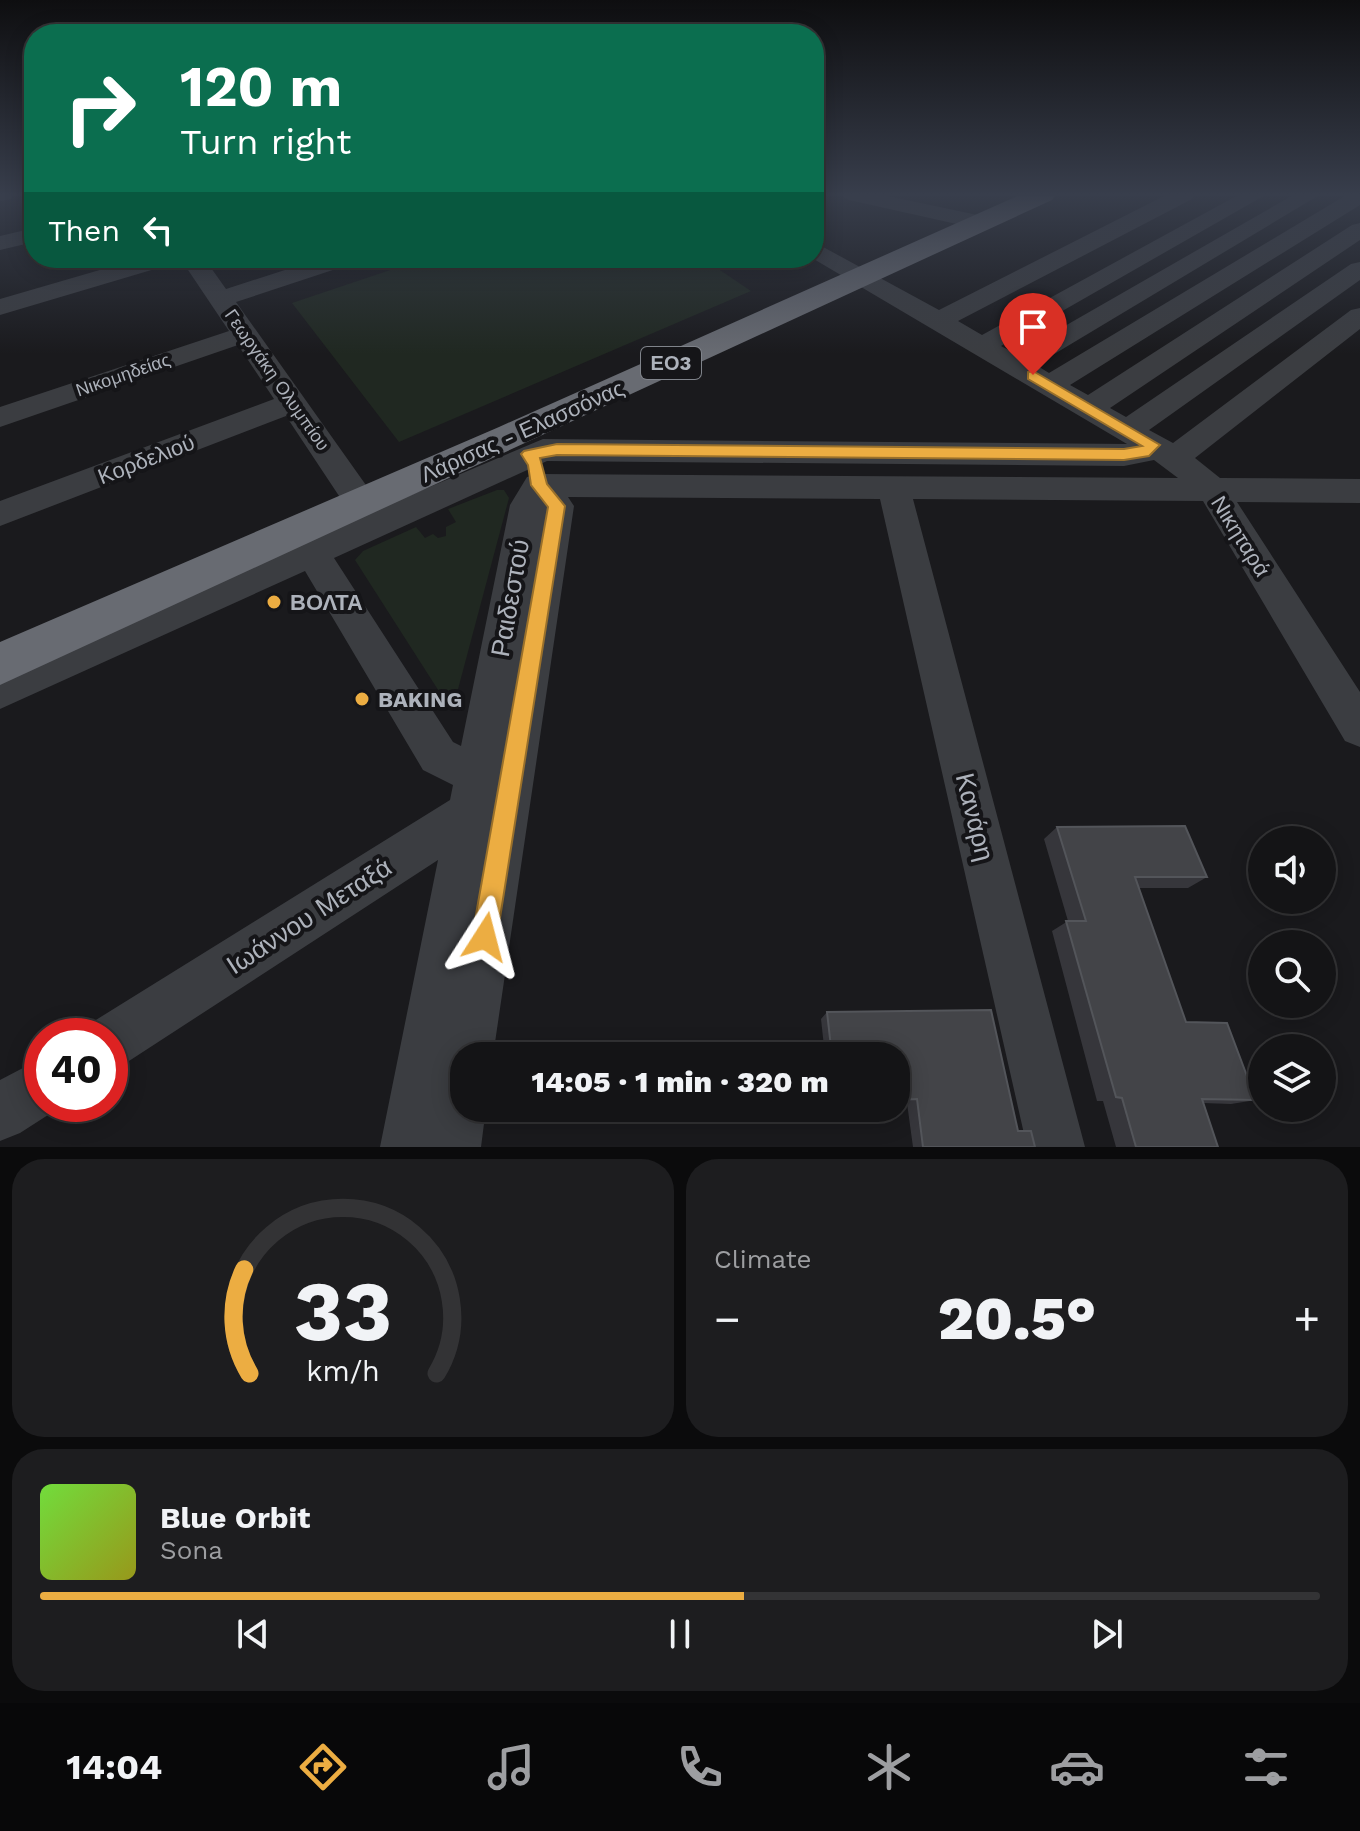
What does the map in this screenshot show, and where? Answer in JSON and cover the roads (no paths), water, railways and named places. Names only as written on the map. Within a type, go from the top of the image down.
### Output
[{"type":"highway","name":"Λάρισας - Ελασσόνας","points":[[0,664],[306,540],[361,503],[527,458],[861,276],[923,248]]},
{"type":"street","points":[[938,321],[1080,248]]},
{"type":"street","points":[[981,346],[1159,248]]},
{"type":"street","points":[[1015,366],[1218,248]]},
{"type":"street","points":[[1050,385],[1275,248]]},
{"type":"street","points":[[1089,408],[1333,248]]},
{"type":"street","name":"Νικηταρά","points":[[824,255],[1152,445],[1213,490],[1360,728]]},
{"type":"street","points":[[0,307],[133,268]]},
{"type":"street","name":"Γεωργάκη Ολυμπίου","points":[[199,268],[361,503]]},
{"type":"street","points":[[220,299],[315,268]]},
{"type":"street","points":[[0,691],[306,540],[557,449],[1143,453],[1360,269]]},
{"type":"street","points":[[1152,445],[1360,316]]},
{"type":"street","name":"Νικομηδείας","points":[[0,417],[245,334]]},
{"type":"street","name":"Κορδελιού","points":[[0,514],[292,403]]},
{"type":"street","points":[[527,458],[893,486],[1360,491]]},
{"type":"street","name":"Ραιδεστού","points":[[409,1147],[485,792],[527,505],[527,458]]},
{"type":"street","name":"Κανάρη","points":[[893,486],[1056,1147]]},
{"type":"street","points":[[306,540],[438,756],[485,792]]},
{"type":"street","name":"Ραιδεστού","points":[[467,1042],[485,792]]},
{"type":"street","name":"Ιωάννου Μεταξά","points":[[128,1030],[485,792]]},
{"type":"street","points":[[0,1113],[24,1098]]},
{"type":"street","points":[[452,1147],[456,1122]]},
{"type":"place","name":"ΒΟΛΤΑ","points":[[274,602]]},
{"type":"place","name":"BAKING","points":[[362,699]]}]
